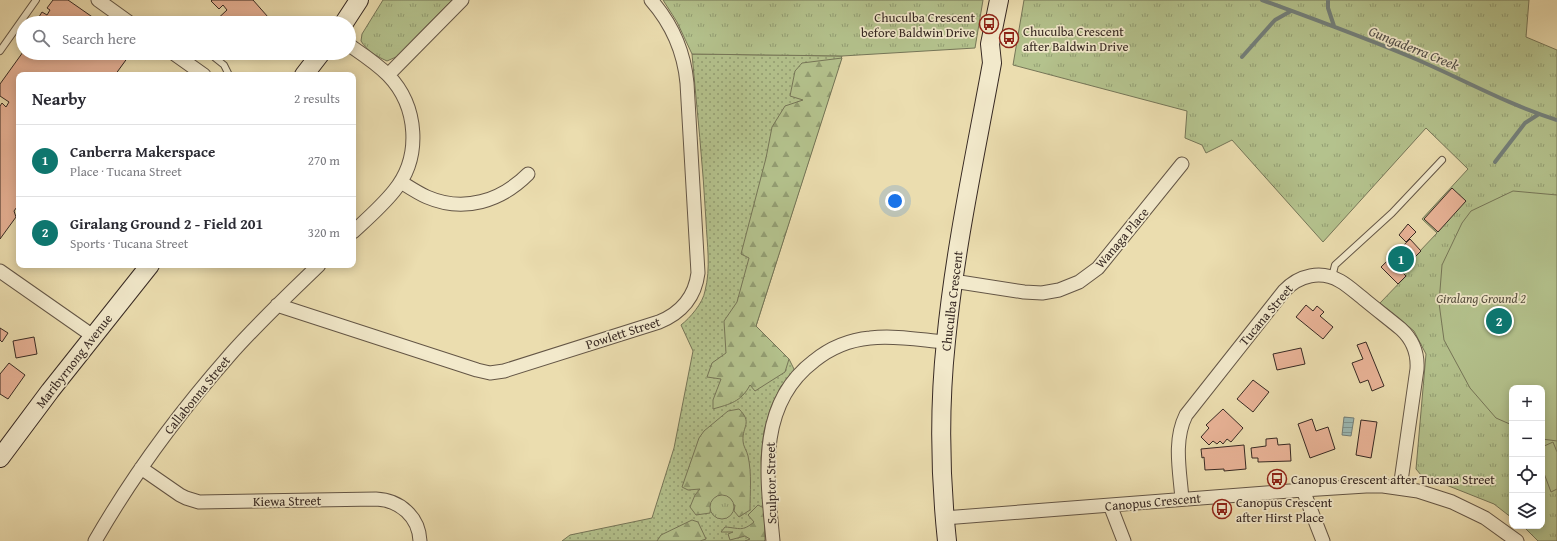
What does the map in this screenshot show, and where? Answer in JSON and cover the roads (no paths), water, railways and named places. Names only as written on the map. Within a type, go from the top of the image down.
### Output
[{"type":"street","points":[[98,0],[120,16]]},
{"type":"street","points":[[349,16],[359,0]]},
{"type":"street","points":[[388,75],[462,0]]},
{"type":"street","name":"Powlett Street","points":[[277,306],[490,373],[504,371],[659,322],[674,315],[691,296],[697,281],[698,273],[686,69],[678,43],[666,19],[651,0]]},
{"type":"street","name":"Chuculba Crescent","points":[[947,541],[944,518],[941,427],[946,342],[953,281],[992,63],[990,44],[999,0]]},
{"type":"street","name":"Chuculba Crescent","points":[[992,63],[1000,47],[1011,0]]},
{"type":"street","points":[[356,50],[388,75],[398,87],[406,101],[413,126],[412,152],[408,168],[401,182],[387,199],[356,229]]},
{"type":"street","points":[[183,60],[200,72]]},
{"type":"street","points":[[306,72],[316,60]]},
{"type":"street","name":"Wanaga Place","points":[[953,281],[1024,292],[1042,293],[1059,290],[1079,282],[1098,268],[1182,164]]},
{"type":"street","points":[[401,182],[437,201],[470,204],[502,195],[516,186],[528,174]]},
{"type":"street","name":"Maribyrnong Avenue","points":[[0,458],[93,336],[148,268]]},
{"type":"street","name":"Callabonna Street","points":[[95,541],[141,468],[205,384],[252,331],[315,268]]},
{"type":"street","points":[[0,271],[93,336]]},
{"type":"street","name":"Tucana Street","points":[[1182,500],[1178,440],[1182,423],[1188,411],[1289,286],[1302,278],[1324,275],[1332,277],[1345,284],[1401,329],[1414,347],[1417,369],[1400,488]]},
{"type":"street","name":"Sculptor Street","points":[[773,541],[769,487],[769,441],[772,422],[779,404],[796,377],[820,356],[832,349],[856,340],[881,337],[946,342]]},
{"type":"street","name":"Kiewa Street","points":[[141,468],[186,498],[199,502],[376,499],[390,501],[402,508],[412,517],[418,530],[420,541]]},
{"type":"street","name":"Canopus Crescent","points":[[944,518],[1366,486],[1400,488],[1435,496],[1469,509],[1500,527],[1517,541]]},
{"type":"street","points":[[1303,490],[1322,541]]},
{"type":"street","points":[[1110,505],[1124,541]]},
{"type":"lane","points":[[25,16],[36,0]]},
{"type":"lane","points":[[0,51],[16,28]]},
{"type":"lane","points":[[218,60],[224,65],[228,72]]},
{"type":"lane","points":[[1332,277],[1335,265],[1392,213],[1442,160]]},
{"type":"water","points":[[1344,417],[1354,418],[1351,436],[1342,435]]},
{"type":"waterway","name":"Gungaderra Creek","points":[[1262,0],[1398,52],[1504,100],[1557,120]]},
{"type":"waterway","points":[[1328,0],[1328,8],[1334,26]]},
{"type":"waterway","points":[[1242,57],[1275,20],[1291,11]]},
{"type":"waterway","points":[[1495,162],[1525,123],[1539,114]]},
{"type":"place","name":"Chuculba Crescent before Baldwin Drive","points":[[989,24]]},
{"type":"place","name":"Chuculba Crescent after Baldwin Drive","points":[[1009,38]]},
{"type":"place","name":"Canberra Makerspace","points":[[1401,259]]},
{"type":"place","name":"Giralang Ground 2 - Field 201","points":[[1499,321]]},
{"type":"place","name":"Canopus Crescent after Tucana Street","points":[[1277,479]]},
{"type":"place","name":"Canopus Crescent after Hirst Place","points":[[1222,509]]},
{"type":"park label","name":"Giralang Ground 2","points":[[1481,298]]}]
